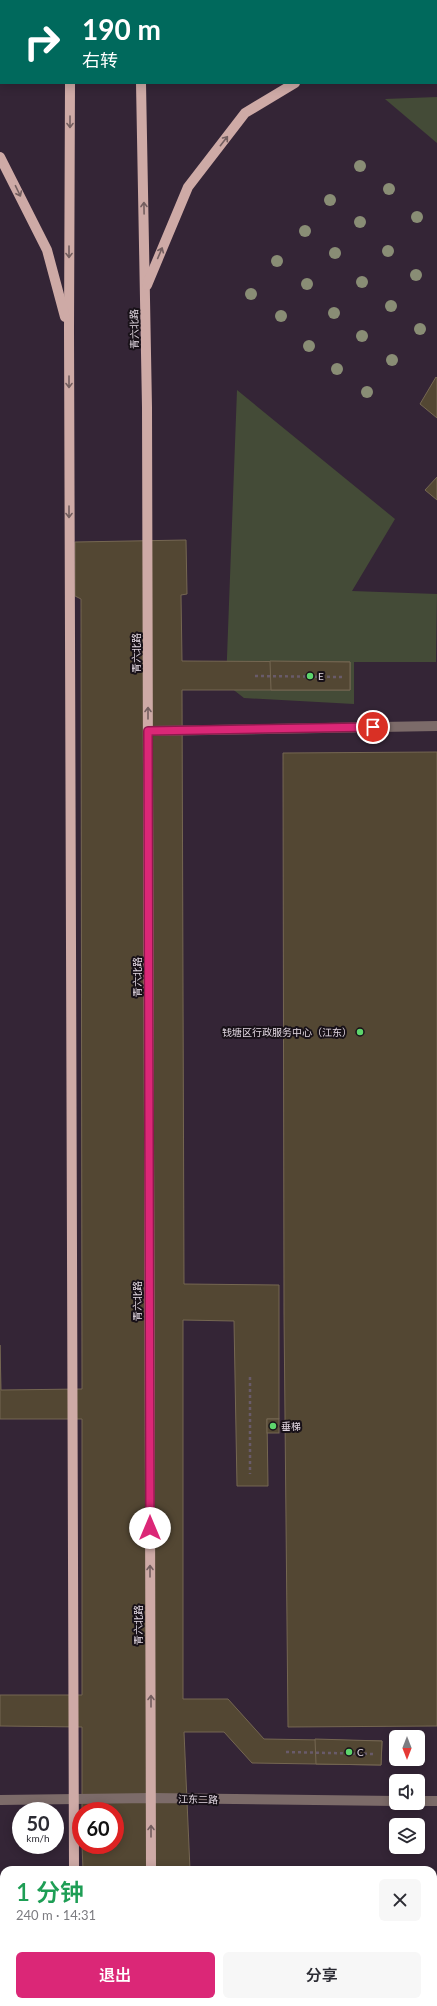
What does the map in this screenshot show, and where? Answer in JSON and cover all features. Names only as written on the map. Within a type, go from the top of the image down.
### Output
[{"type":"main road","points":[[70,84],[69,330],[74,1866]]},
{"type":"main road","name":"青六北路","points":[[141,84],[145,289],[148,731],[151,1866]]},
{"type":"main road","points":[[145,289],[188,187],[245,113],[293,84]]},
{"type":"main road","points":[[0,156],[47,250],[69,330]]},
{"type":"street","points":[[148,731],[437,726]]},
{"type":"street","name":"江东二路","points":[[0,1800],[151,1798],[389,1801]]},
{"type":"street","points":[[425,1801],[437,1801]]},
{"type":"path","points":[[255,676],[343,677]]},
{"type":"path","points":[[250,1377],[250,1474]]},
{"type":"path","points":[[286,1752],[374,1754]]},
{"type":"green space","points":[[437,97],[437,143],[385,99]]},
{"type":"green space","points":[[237,390],[395,519],[352,591],[437,594],[436,662],[354,662],[354,704],[244,698],[226,684]]},
{"type":"building","points":[[436,377],[437,378],[437,418],[420,404]]},
{"type":"building","points":[[437,477],[437,500],[425,490]]},
{"type":"building","points":[[186,540],[187,594],[181,595],[182,661],[350,662],[350,690],[182,690],[184,1284],[279,1285],[279,1419],[267,1419],[268,1486],[237,1486],[234,1321],[183,1320],[183,1699],[228,1699],[264,1739],[382,1741],[381,1765],[252,1763],[224,1732],[184,1732],[190,1866],[83,1866],[82,1854],[124,1854],[124,1802],[82,1802],[82,1727],[0,1726],[0,1695],[82,1695],[82,1419],[0,1419],[0,1345],[1,1390],[82,1389],[81,599],[75,596],[75,542]]},
{"type":"building","name":"E","points":[[270,661],[350,662],[350,690],[271,690]]},
{"type":"building","name":"钱塘区行政服务中心（江东）","points":[[437,752],[437,1726],[288,1727],[284,1312],[283,753]]},
{"type":"building","name":"垂梯","points":[[267,1419],[279,1419],[279,1433],[267,1433]]},
{"type":"building","name":"C","points":[[315,1739],[382,1741],[381,1765],[316,1764]]},
{"type":"place","name":"E","points":[[310,676]]},
{"type":"place","name":"钱塘区行政服务中心（江东）","points":[[360,1032]]},
{"type":"place","name":"垂梯","points":[[273,1426]]},
{"type":"place","name":"C","points":[[349,1752]]},
{"type":"route","points":[[150,1528],[148,731],[373,727]]}]
